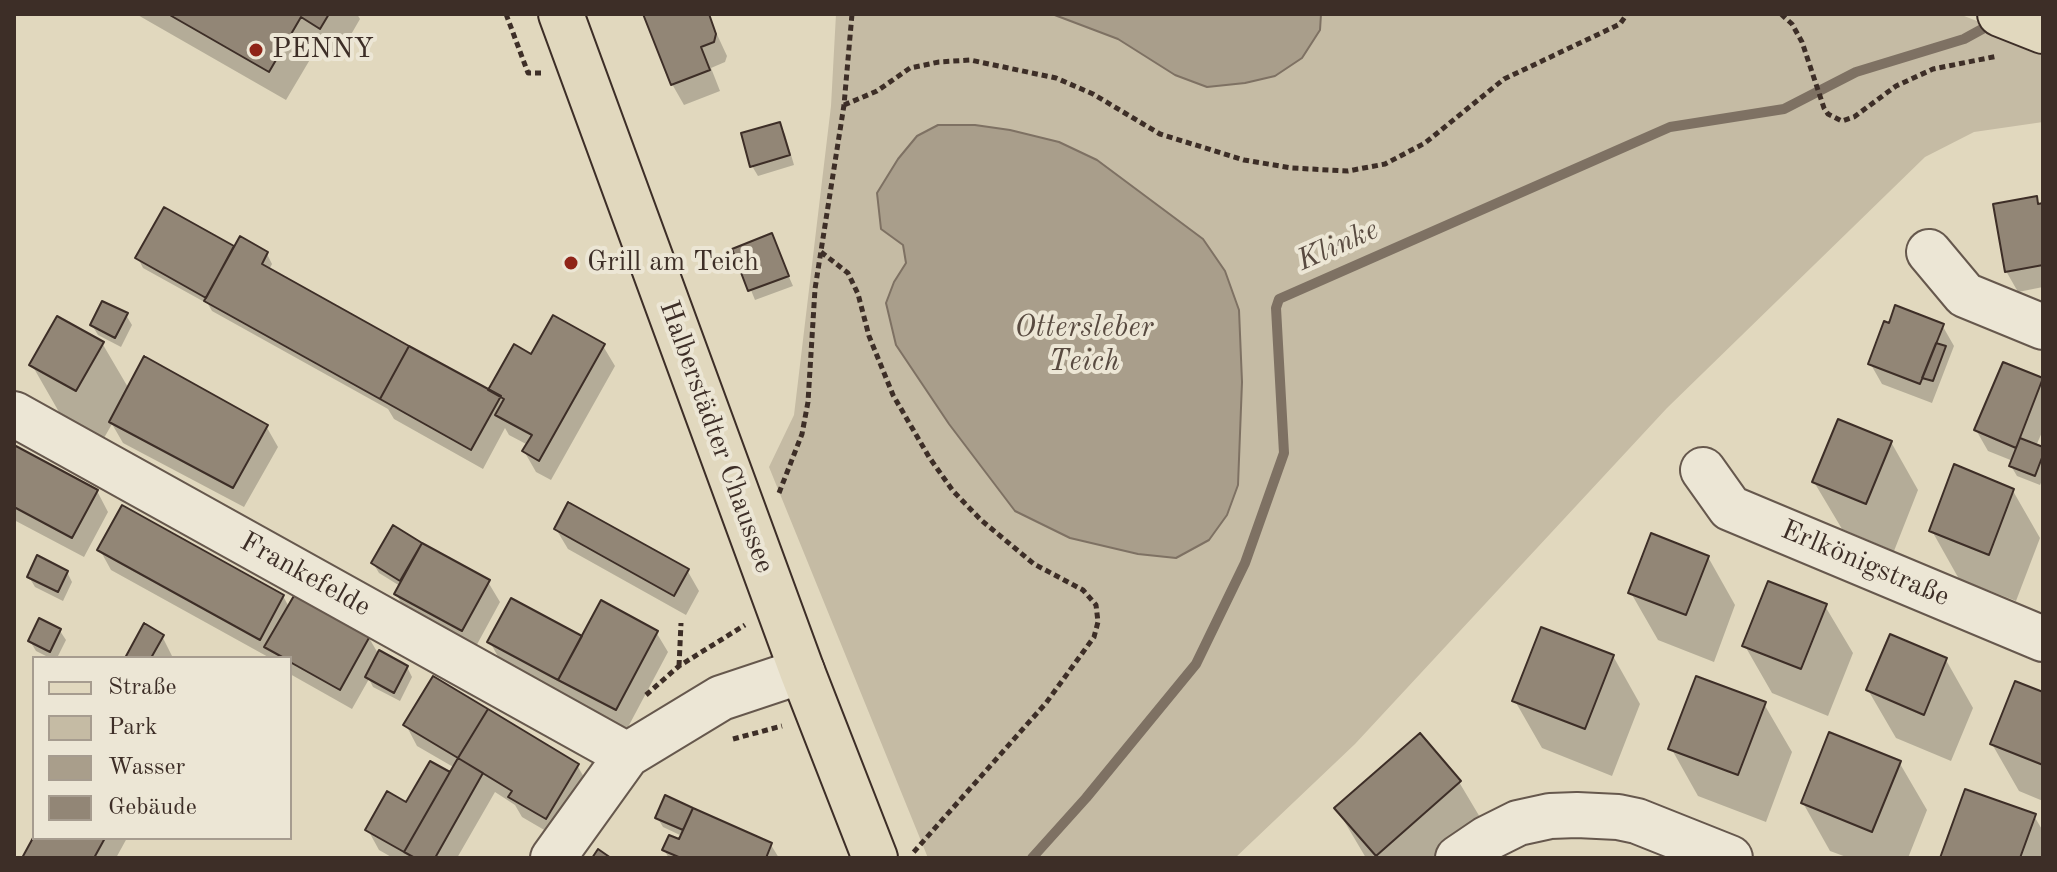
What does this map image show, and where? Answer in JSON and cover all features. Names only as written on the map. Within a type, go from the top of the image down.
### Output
[{"type":"main road","name":"Halberstädter Chaussee","points":[[561,14],[802,671],[875,858]]},
{"type":"street","points":[[1929,252],[1965,295],[2043,327]]},
{"type":"street","name":"Frankefelde","points":[[14,414],[627,755]]},
{"type":"street","name":"Erlkönigstraße","points":[[1703,470],[1730,508],[2043,639]]},
{"type":"street","points":[[553,858],[627,755],[721,698],[802,671]]},
{"type":"street","points":[[1458,858],[1518,823],[1550,816],[1577,815],[1637,821],[1730,858]]},
{"type":"path","points":[[506,14],[528,73],[550,73]]},
{"type":"path","points":[[774,505],[793,463],[808,402],[815,289],[844,105],[852,14]]},
{"type":"path","points":[[844,105],[877,91],[910,68],[970,60],[1056,78],[1093,94],[1160,134],[1244,160],[1292,168],[1348,171],[1385,164],[1425,143],[1504,79],[1620,24],[1627,14]]},
{"type":"path","points":[[1781,14],[1792,24],[1802,42],[1824,108],[1828,114],[1842,121],[1854,117],[1896,86],[1933,69],[2010,54],[2022,23]]},
{"type":"path","points":[[821,252],[848,273],[893,395],[953,491],[981,520],[1034,564],[1083,590],[1096,605],[1098,622],[1094,637],[1046,703],[909,858]]},
{"type":"path","points":[[644,697],[679,666],[756,618]]},
{"type":"path","points":[[679,666],[681,623]]},
{"type":"green space","points":[[836,14],[1959,14],[2043,47],[2043,122],[1974,132],[1925,157],[1667,408],[1355,744],[1235,858],[928,858],[769,467],[794,415],[831,106]]},
{"type":"water","points":[[1052,14],[1321,14],[1320,30],[1302,58],[1275,76],[1207,87],[1175,75],[1118,39]]},
{"type":"water","name":"Ottersleber Teich","points":[[938,125],[975,125],[1010,130],[1059,142],[1097,160],[1203,239],[1225,271],[1239,310],[1242,382],[1238,485],[1227,515],[1209,540],[1176,558],[1138,554],[1070,538],[1015,511],[949,424],[896,345],[886,303],[906,263],[903,245],[881,229],[877,193],[917,136]]},
{"type":"building","name":"PENNY","points":[[168,14],[329,14],[320,29],[301,17],[269,72]]},
{"type":"building","points":[[643,14],[709,14],[716,34],[714,42],[701,47],[710,70],[671,85]]},
{"type":"building","points":[[780,122],[790,155],[750,167],[741,133]]},
{"type":"building","points":[[2037,196],[2038,204],[2043,203],[2043,265],[2005,272],[1993,204]]},
{"type":"building","points":[[164,207],[234,246],[206,298],[135,258]]},
{"type":"building","points":[[772,233],[789,276],[748,291],[732,249]]},
{"type":"building","points":[[240,236],[268,252],[262,264],[409,346],[380,399],[204,301]]},
{"type":"building","points":[[102,301],[128,313],[115,338],[90,325]]},
{"type":"building","points":[[1895,305],[1944,324],[1920,384],[1868,364],[1884,321],[1889,323]]},
{"type":"building","points":[[553,315],[605,344],[539,461],[522,451],[532,435],[495,415],[504,399],[488,390],[514,344],[531,354]]},
{"type":"building","points":[[57,316],[104,342],[76,391],[29,365]]},
{"type":"building","points":[[1936,343],[1946,346],[1933,381],[1922,378]]},
{"type":"building","points":[[409,346],[501,396],[471,450],[380,399]]},
{"type":"building","points":[[144,356],[268,425],[233,488],[109,422]]},
{"type":"building","points":[[2003,362],[2043,378],[2016,448],[1974,430]]},
{"type":"building","points":[[1838,419],[1892,441],[1866,504],[1812,482]]},
{"type":"building","points":[[2020,438],[2043,447],[2035,476],[2009,466]]},
{"type":"building","points":[[14,445],[98,490],[72,538],[14,507]]},
{"type":"building","points":[[1954,464],[2014,489],[1989,555],[1929,531]]},
{"type":"building","points":[[568,502],[689,569],[674,596],[554,529]]},
{"type":"building","points":[[122,505],[284,595],[260,640],[97,550]]},
{"type":"building","points":[[393,525],[422,543],[400,581],[371,563]]},
{"type":"building","points":[[1651,533],[1709,556],[1686,615],[1628,593]]},
{"type":"building","points":[[422,543],[490,580],[462,631],[394,594]]},
{"type":"building","points":[[37,555],[68,571],[58,592],[27,577]]},
{"type":"building","points":[[1768,581],[1827,604],[1801,669],[1742,646]]},
{"type":"building","points":[[295,594],[370,636],[340,690],[292,663],[292,656],[280,656],[264,647]]},
{"type":"building","points":[[511,598],[582,636],[558,680],[487,642]]},
{"type":"building","points":[[601,600],[658,631],[616,710],[558,680]]},
{"type":"building","points":[[39,618],[61,629],[50,652],[28,641]]},
{"type":"building","points":[[144,623],[164,635],[152,656],[126,656]]},
{"type":"building","points":[[1541,627],[1614,655],[1585,729],[1512,701]]},
{"type":"building","points":[[1890,634],[1947,658],[1924,715],[1866,690]]},
{"type":"building","points":[[379,650],[408,666],[394,693],[365,677]]},
{"type":"building","points":[[433,676],[488,709],[458,758],[403,725]]},
{"type":"building","points":[[1696,676],[1766,702],[1738,775],[1668,749]]},
{"type":"building","points":[[2015,681],[2043,692],[2043,765],[1990,744]]},
{"type":"building","points":[[488,709],[579,764],[546,819],[508,797],[512,791],[458,758]]},
{"type":"building","points":[[1829,732],[1901,761],[1872,832],[1801,803]]},
{"type":"building","points":[[1420,733],[1461,781],[1376,856],[1334,808]]},
{"type":"building","points":[[458,758],[483,773],[435,858],[415,858],[404,852]]},
{"type":"building","points":[[430,761],[450,772],[404,852],[365,830],[387,791],[406,802]]},
{"type":"building","points":[[1965,789],[2036,814],[2020,858],[1940,858]]},
{"type":"building","points":[[665,795],[693,808],[683,830],[655,818]]},
{"type":"building","points":[[693,808],[772,843],[766,858],[681,858],[662,850],[669,835],[679,839]]},
{"type":"building","points":[[32,840],[104,840],[94,858],[22,858]]},
{"type":"building","points":[[598,849],[611,858],[592,858]]},
{"type":"waterway","name":"Klinke","points":[[1032,858],[1086,798],[1196,664],[1245,563],[1284,453],[1276,308],[1279,299],[1670,127],[1784,109],[1856,72],[1964,39],[1995,22]]},
{"type":"place","name":"PENNY","points":[[256,50]]},
{"type":"place","name":"Grill am Teich","points":[[571,263]]}]
